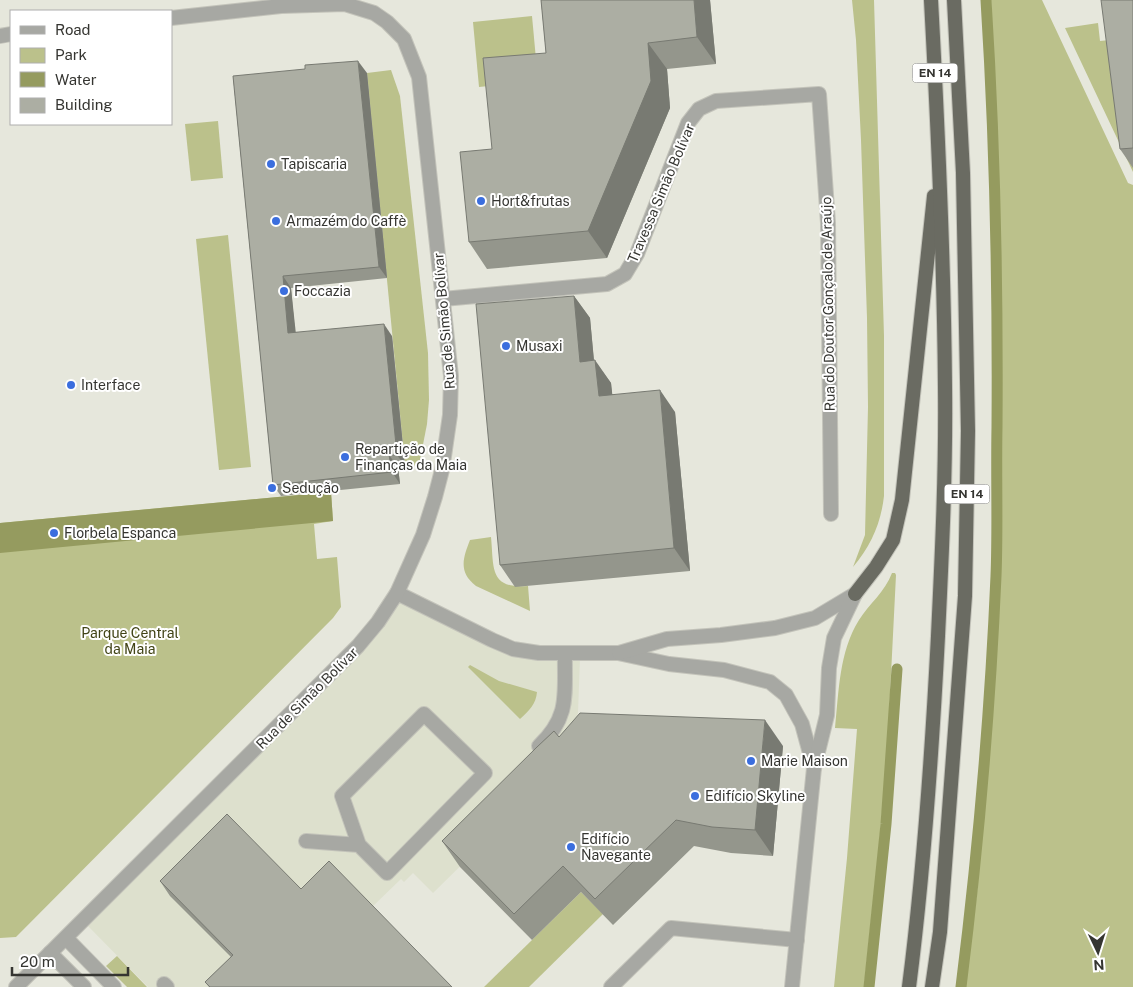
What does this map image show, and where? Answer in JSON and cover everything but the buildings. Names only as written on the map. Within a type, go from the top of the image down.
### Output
[{"type":"highway","name":"EN 14","points":[[909,987],[919,910],[932,764],[944,517],[945,379],[939,145],[931,0]]},
{"type":"highway","name":"EN 14","points":[[932,987],[940,932],[965,596],[968,431],[963,173],[954,0]]},
{"type":"highway","points":[[855,594],[876,568],[893,540],[902,500],[939,145]]},
{"type":"street","name":"Rua de Simão Bolívar","points":[[16,987],[358,646],[378,622],[396,593],[423,535],[435,497],[447,441],[451,376],[444,299],[419,77],[404,39],[387,22],[374,13],[345,4],[249,5],[172,18]]},
{"type":"street","name":"Travessa Simão Bolívar","points":[[444,299],[607,284],[625,274],[637,254],[688,123],[699,109],[716,101],[819,94]]},
{"type":"street","name":"Rua do Doutor Gonçalo de Araújo","points":[[819,94],[828,223],[831,514]]},
{"type":"street","points":[[396,593],[513,649],[533,652],[618,653],[669,664],[724,670],[770,682],[786,695],[802,724],[814,768]]},
{"type":"street","points":[[618,653],[667,638],[721,635],[775,628],[815,618],[855,594]]},
{"type":"street","points":[[792,987],[814,768],[827,715],[829,668],[834,638],[855,594]]},
{"type":"street","points":[[533,752],[551,735],[563,712],[565,653]]},
{"type":"street","points":[[306,841],[359,845],[387,873],[485,773],[424,714],[342,796],[359,845]]},
{"type":"street","points":[[611,987],[671,928],[797,940]]},
{"type":"street","points":[[66,938],[114,987]]},
{"type":"street","points":[[50,953],[84,987]]},
{"type":"shaded area","points":[[397,599],[488,644],[580,658],[576,723],[555,773],[433,893],[413,873],[404,882],[401,879],[371,908],[448,987],[148,987],[86,924]]},
{"type":"green space","points":[[852,0],[874,0],[884,336],[884,496],[878,525],[865,551],[853,567],[865,535],[868,407],[861,140]]},
{"type":"green space","points":[[991,0],[1042,0],[1128,183],[1133,185],[1133,987],[965,987],[977,892],[988,768],[999,574],[1002,472],[1001,265]]},
{"type":"green space","points":[[532,16],[538,81],[479,87],[473,22]]},
{"type":"green space","points":[[1098,23],[1100,41],[1120,39],[1133,142],[1133,172],[1065,28]]},
{"type":"green space","points":[[391,70],[400,96],[428,353],[429,400],[427,424],[419,465],[405,466],[367,73]]},
{"type":"green space","points":[[218,121],[223,178],[191,181],[185,124]]},
{"type":"green space","points":[[228,235],[251,467],[219,470],[196,239]]},
{"type":"green space","name":"Parque Central da Maia","points":[[331,492],[333,521],[314,524],[317,559],[337,557],[341,607],[333,618],[16,937],[0,938],[0,523]]},
{"type":"green space","points":[[491,537],[496,574],[506,584],[528,586],[530,611],[476,586],[466,575],[464,559],[470,540]]},
{"type":"green space","points":[[892,573],[896,575],[887,754],[864,987],[834,987],[857,729],[835,728],[839,686],[847,645],[852,632],[863,614],[881,592]]},
{"type":"green space","points":[[470,665],[499,681],[537,692],[532,707],[520,719],[468,667]]},
{"type":"green space","points":[[581,892],[603,914],[529,987],[484,987]]},
{"type":"green space","points":[[117,956],[147,987],[127,987],[106,966]]},
{"type":"water","points":[[331,492],[333,521],[0,553],[0,523]]},
{"type":"waterway","points":[[961,987],[983,782],[997,558],[994,160],[986,0]]},
{"type":"waterway","points":[[869,987],[886,824],[897,669]]},
{"type":"place","name":"Tapiscaria","points":[[271,164]]},
{"type":"place","name":"Hort&frutas","points":[[481,201]]},
{"type":"place","name":"Armazém do Caffè","points":[[276,221]]},
{"type":"place","name":"Foccazia","points":[[284,291]]},
{"type":"place","name":"Musaxi","points":[[506,346]]},
{"type":"place","name":"Interface","points":[[71,385]]},
{"type":"place","name":"Repartição de Finanças da Maia","points":[[345,457]]},
{"type":"place","name":"Sedução","points":[[272,488]]},
{"type":"place","name":"Florbela Espanca","points":[[54,533]]},
{"type":"place","name":"Marie Maison","points":[[751,761]]},
{"type":"place","name":"Edifício Skyline","points":[[695,796]]},
{"type":"place","name":"Edifício Navegante","points":[[571,847]]}]
